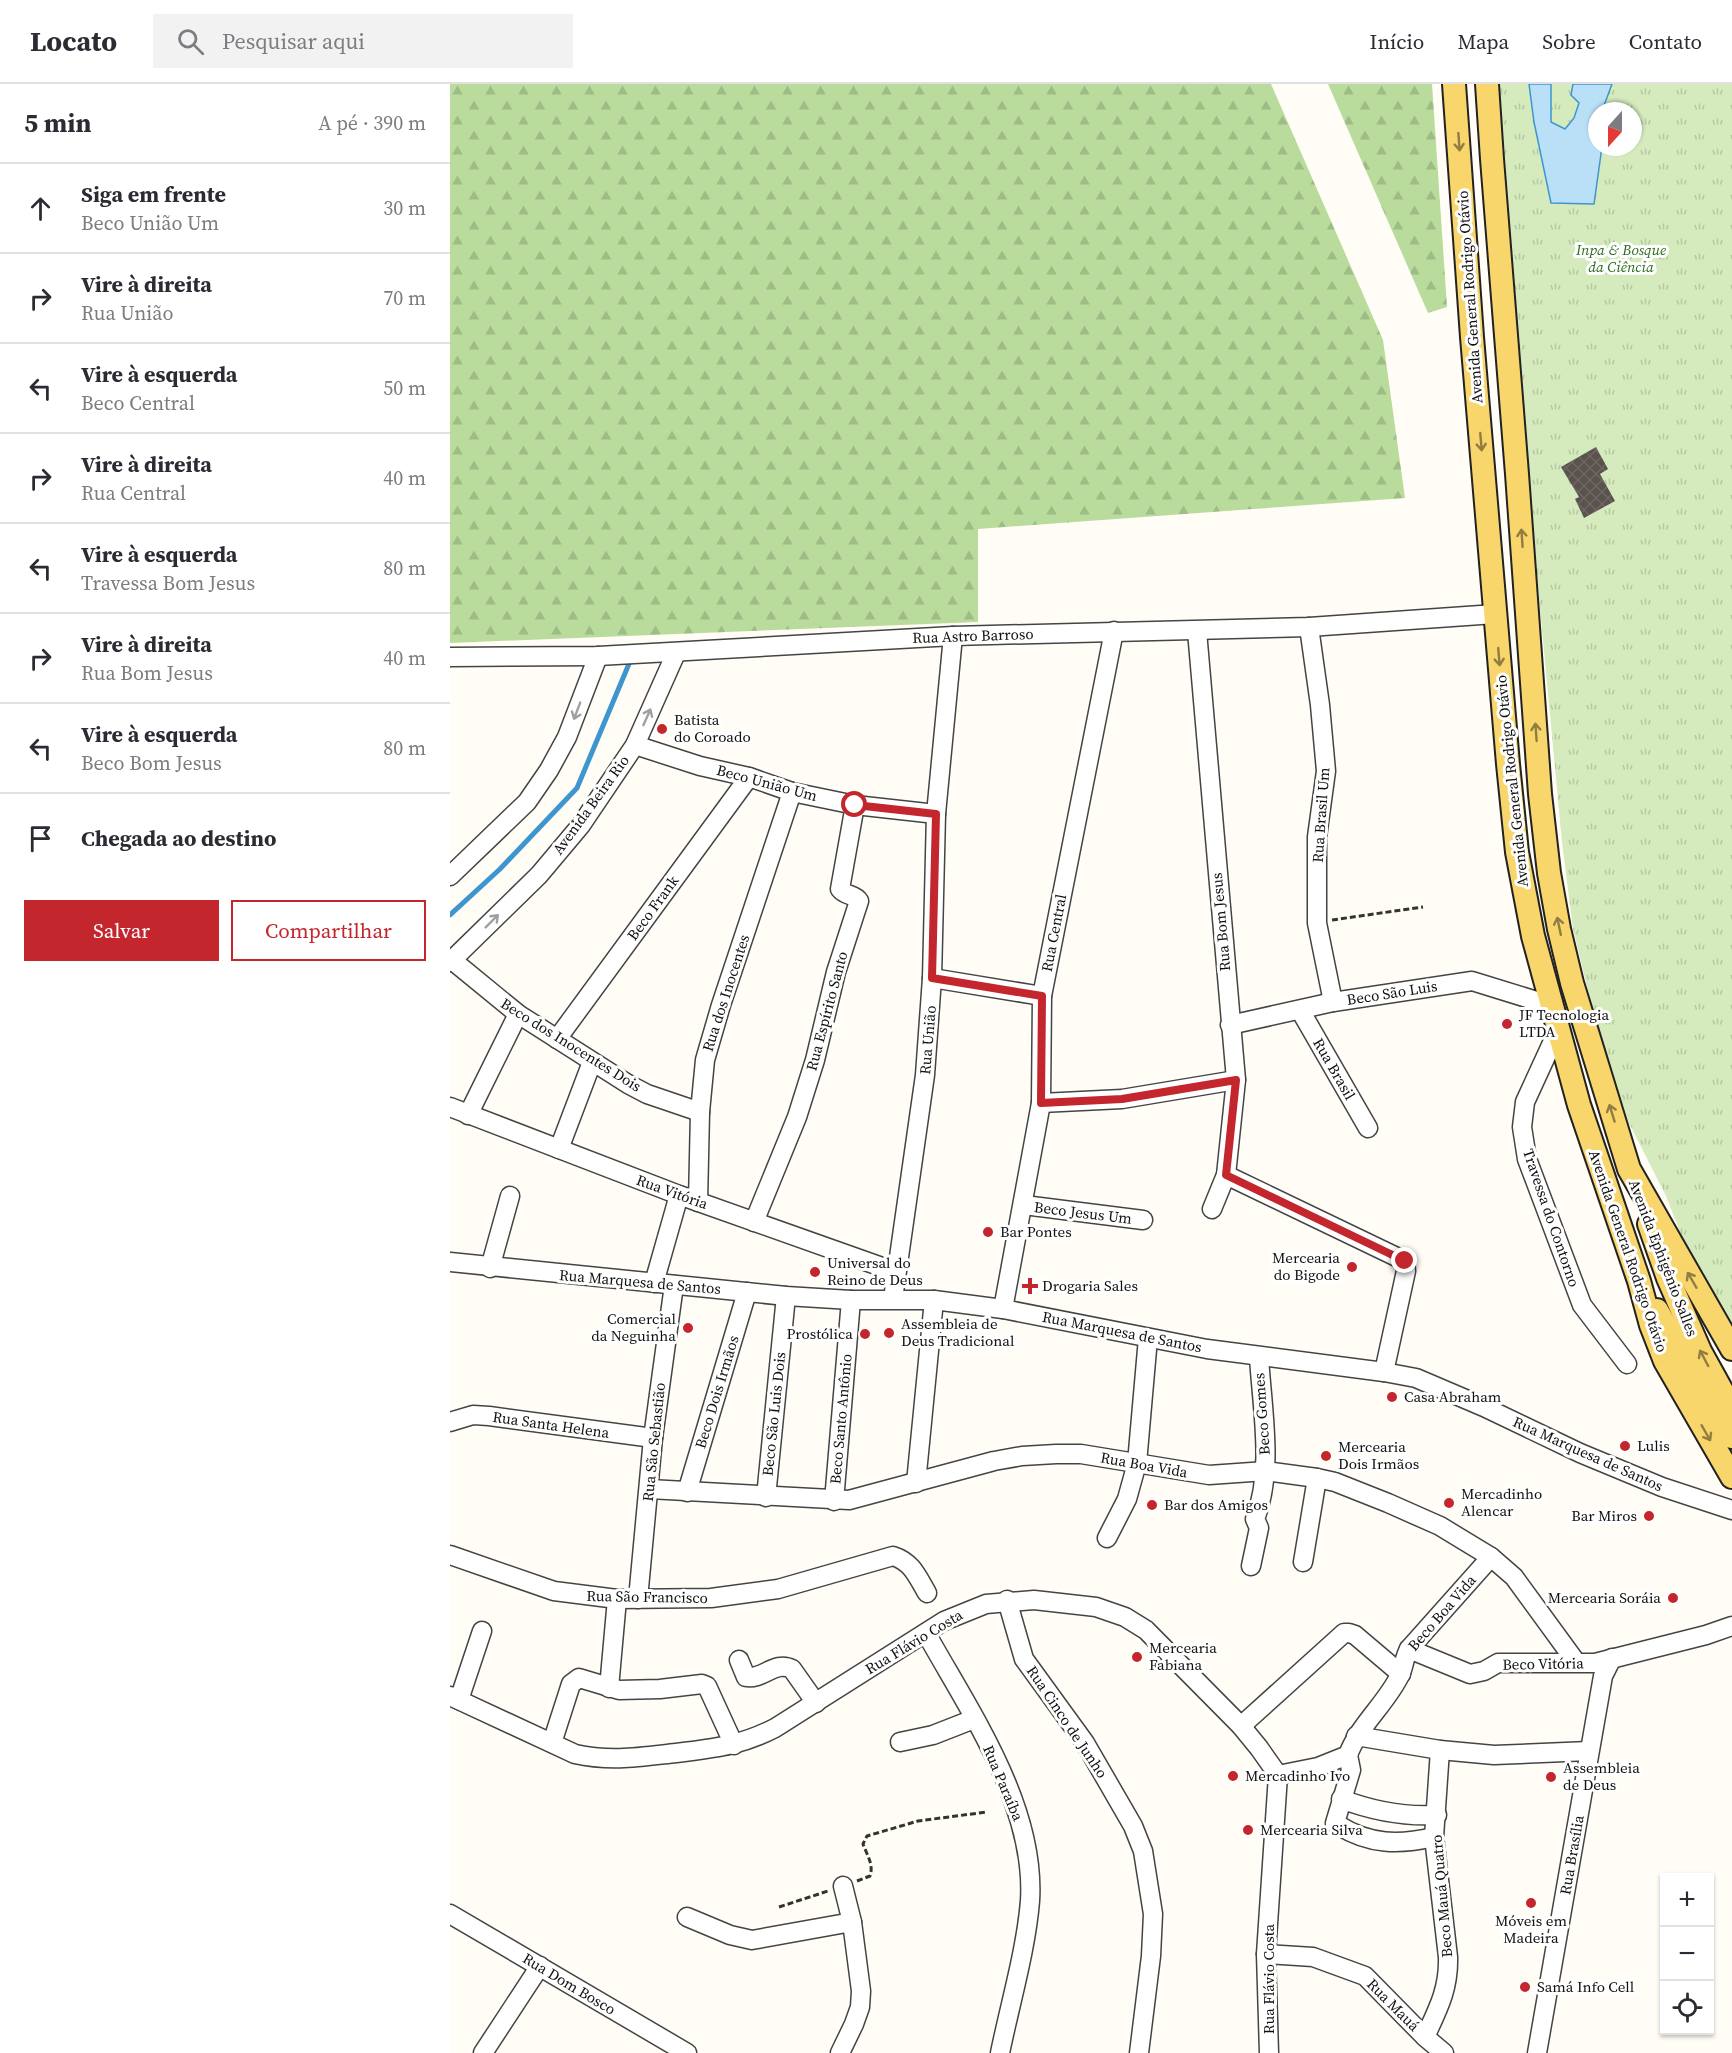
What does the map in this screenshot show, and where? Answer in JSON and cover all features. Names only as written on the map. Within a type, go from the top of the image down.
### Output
[{"type":"main road","name":"Avenida General Rodrigo Otávio","points":[[1454,84],[1472,337],[1517,852],[1533,936],[1579,1105],[1639,1281],[1651,1325],[1665,1361],[1732,1477]]},
{"type":"main road","name":"Avenida General Rodrigo Otávio","points":[[1487,84],[1539,783],[1549,873],[1572,983],[1629,1169],[1732,1349]]},
{"type":"main road","name":"Avenida Ephigênio Salles","points":[[1629,1169],[1668,1278],[1700,1351],[1732,1409]]},
{"type":"main road","name":"Avenida Ephigênio Salles","points":[[1639,1281],[1732,1437]]},
{"type":"street","name":"Rua Astro Barroso","points":[[450,657],[598,656],[953,636],[1310,627],[1495,614]]},
{"type":"street","name":"Rua Brasil Um","points":[[1310,627],[1326,771],[1317,837],[1317,923],[1333,1002]]},
{"type":"street","name":"Rua Central","points":[[1003,1309],[1041,1103],[1042,996],[1114,631]]},
{"type":"street","name":"Rua Bom Jesus","points":[[1197,631],[1236,1080],[1226,1175],[1212,1209]]},
{"type":"street","name":"Rua União","points":[[893,1299],[925,1074],[932,978],[936,814],[953,636]]},
{"type":"street","name":"Avenida Beira Rio","points":[[451,961],[539,875],[580,825],[635,745],[676,653]]},
{"type":"street","points":[[452,869],[527,802],[549,770],[567,737],[598,656]]},
{"type":"street","name":"Beco União Um","points":[[635,745],[700,766],[749,777],[792,792],[855,805],[936,814]]},
{"type":"street","name":"Beco Frank","points":[[557,1039],[749,777]]},
{"type":"street","name":"Rua dos Inocentes","points":[[698,1202],[700,1113],[705,1060],[792,792]]},
{"type":"street","name":"Rua Espírito Santo","points":[[754,1222],[797,1117],[815,1060],[836,972],[859,901],[840,889],[855,805]]},
{"type":"street","name":"Beco dos Inocentes Dois","points":[[451,961],[518,1014],[592,1062],[647,1094],[700,1113]]},
{"type":"street","points":[[932,978],[1042,996]]},
{"type":"street","name":"Beco São Luis","points":[[1230,1025],[1333,1002],[1472,981],[1553,1006]]},
{"type":"street","name":"Rua Brasil","points":[[1300,1010],[1368,1128]]},
{"type":"street","points":[[468,1114],[518,1014]]},
{"type":"street","name":"Travessa do Contorno","points":[[1559,1028],[1525,1102],[1522,1127],[1527,1159],[1582,1305],[1627,1364]]},
{"type":"street","points":[[559,1149],[592,1062]]},
{"type":"street","points":[[1041,1103],[1122,1099],[1236,1080]]},
{"type":"street","name":"Rua Vitória","points":[[450,1107],[679,1195],[896,1272]]},
{"type":"street","points":[[1226,1175],[1405,1261],[1406,1271],[1384,1372]]},
{"type":"street","points":[[654,1283],[679,1195]]},
{"type":"street","points":[[490,1268],[510,1196]]},
{"type":"street","name":"Beco Jesus Um","points":[[1024,1205],[1143,1220]]},
{"type":"street","name":"Rua Marquesa de Santos","points":[[450,1262],[490,1268],[786,1296],[852,1300],[934,1300],[1003,1309],[1259,1357],[1416,1378],[1484,1407],[1580,1453],[1652,1483],[1732,1509]]},
{"type":"street","name":"Rua São Sebastião","points":[[638,1599],[653,1438],[674,1285]]},
{"type":"street","name":"Beco Dois Irmãos","points":[[687,1492],[747,1292]]},
{"type":"street","name":"Beco São Luis Dois","points":[[766,1497],[786,1296]]},
{"type":"street","name":"Beco Santo Antônio","points":[[834,1501],[852,1300]]},
{"type":"street","points":[[916,1483],[934,1300]]},
{"type":"street","points":[[1107,1538],[1127,1499],[1137,1463],[1148,1338]]},
{"type":"street","name":"Beco Gomes","points":[[1251,1566],[1259,1528],[1255,1519],[1260,1507],[1266,1471],[1259,1357]]},
{"type":"street","name":"Rua Santa Helena","points":[[450,1422],[473,1415],[489,1416],[653,1438]]},
{"type":"street","name":"Rua Boa Vida","points":[[649,1489],[834,1501],[862,1498],[965,1468],[1022,1456],[1081,1454],[1209,1475],[1266,1471],[1317,1478],[1335,1482],[1440,1526],[1491,1557],[1514,1577],[1576,1662]]},
{"type":"street","points":[[1303,1562],[1317,1478]]},
{"type":"street","name":"Rua São Francisco","points":[[450,1555],[554,1591],[579,1596],[617,1599],[711,1598],[778,1589],[893,1556],[912,1567],[927,1593]]},
{"type":"street","name":"Beco Boa Vida","points":[[1434,1837],[1408,1843],[1386,1843],[1342,1828],[1335,1822],[1351,1770],[1348,1755],[1356,1736],[1380,1706],[1401,1674],[1403,1660],[1409,1649],[1491,1557]]},
{"type":"street","points":[[609,1688],[617,1599]]},
{"type":"street","name":"Rua Flávio Costa","points":[[455,1698],[574,1754],[596,1759],[619,1760],[734,1745],[755,1738],[816,1703],[944,1621],[986,1604],[1007,1600],[1034,1600],[1096,1607],[1125,1617],[1146,1630],[1240,1726],[1260,1748],[1278,1775],[1266,1954],[1269,2053]]},
{"type":"street","name":"Rua Cinco de Junho","points":[[1007,1600],[1024,1659],[1085,1743],[1133,1826],[1143,1851],[1153,1914],[1151,1956],[1139,2053]]},
{"type":"street","name":"Beco Vitória","points":[[1409,1649],[1470,1674],[1484,1671],[1498,1663],[1595,1663],[1706,1635],[1732,1626]]},
{"type":"street","points":[[455,1698],[482,1631]]},
{"type":"street","name":"Rua Paraíba","points":[[926,1633],[994,1757],[1016,1809],[1024,1838],[1029,1869],[1030,1900],[1000,2053]]},
{"type":"street","points":[[1240,1726],[1344,1634],[1355,1635],[1401,1674]]},
{"type":"street","name":"Rua Brasília","points":[[1537,2053],[1603,1676],[1612,1658]]},
{"type":"street","points":[[739,1660],[746,1677],[752,1678],[782,1665],[792,1668],[816,1703]]},
{"type":"street","points":[[552,1743],[574,1680],[579,1678],[609,1688],[626,1690],[660,1689],[697,1683],[707,1686],[734,1745]]},
{"type":"street","points":[[900,1742],[933,1735],[974,1719]]},
{"type":"street","points":[[1356,1736],[1440,1750],[1494,1755],[1589,1751]]},
{"type":"street","name":"Beco Mauá Quatro","points":[[1425,2037],[1445,1992],[1448,1976],[1448,1957],[1434,1837],[1440,1750]]},
{"type":"street","points":[[1278,1775],[1318,1767],[1348,1755]]},
{"type":"street","points":[[1341,1799],[1390,1814],[1437,1815]]},
{"type":"street","points":[[840,2053],[860,2007],[861,1991],[852,1922],[843,1886]]},
{"type":"street","name":"Rua Dom Bosco","points":[[450,1914],[687,2053]]},
{"type":"street","points":[[687,1917],[730,1935],[752,1940],[852,1922]]},
{"type":"street","name":"Rua Mauá","points":[[1266,1954],[1313,1957],[1365,1976],[1425,2037],[1444,2053]]},
{"type":"street","points":[[483,2053],[540,1966]]},
{"type":"path","points":[[1317,923],[1423,907]]},
{"type":"path","points":[[779,1907],[870,1876],[873,1868],[863,1844],[867,1836],[918,1821],[987,1812]]},
{"type":"green space","points":[[450,84],[1271,84],[1383,340],[1405,498],[978,529],[978,622],[450,643]]},
{"type":"green space","points":[[1328,84],[1432,84],[1447,307],[1428,313]]},
{"type":"green space","name":"Inpa & Bosque da Ciência","points":[[1497,84],[1732,84],[1732,1333],[1686,1247],[1666,1196],[1629,1123],[1597,1027],[1573,929],[1562,842],[1504,197]]},
{"type":"water","points":[[1529,84],[1551,84],[1551,122],[1565,129],[1574,118],[1579,103],[1571,95],[1573,84],[1612,84],[1605,102],[1588,102],[1588,156],[1601,156],[1594,204],[1551,203],[1534,122]]},
{"type":"building","points":[[1596,447],[1608,469],[1600,474],[1615,501],[1584,518],[1575,499],[1579,497],[1561,467]]},
{"type":"waterway","points":[[450,915],[500,869],[577,788],[631,659]]},
{"type":"place","name":"Batista do Coroado","points":[[662,729]]},
{"type":"place","name":"JF Tecnologia LTDA","points":[[1507,1024]]},
{"type":"place","name":"Bar Pontes","points":[[988,1232]]},
{"type":"place","name":"Mercearia do Bigode","points":[[1352,1267]]},
{"type":"place","name":"Universal do Reino de Deus","points":[[815,1272]]},
{"type":"place","name":"Drogaria Sales","points":[[1030,1286]]},
{"type":"place","name":"Comercial da Neguinha","points":[[688,1328]]},
{"type":"place","name":"Assembleia de Deus Tradicional","points":[[889,1333]]},
{"type":"place","name":"Prostólica","points":[[865,1334]]},
{"type":"place","name":"Casa Abraham","points":[[1392,1397]]},
{"type":"place","name":"Lulis","points":[[1625,1446]]},
{"type":"place","name":"Mercearia Dois Irmãos","points":[[1326,1456]]},
{"type":"place","name":"Mercadinho Alencar","points":[[1449,1503]]},
{"type":"place","name":"Bar dos Amigos","points":[[1152,1505]]},
{"type":"place","name":"Bar Miros","points":[[1649,1516]]},
{"type":"place","name":"Mercearia Soráia","points":[[1673,1598]]},
{"type":"place","name":"Mercearia Fabiana","points":[[1137,1657]]},
{"type":"place","name":"Mercadinho Ivo","points":[[1233,1776]]},
{"type":"place","name":"Assembleia de Deus","points":[[1551,1777]]},
{"type":"place","name":"Mercearia Silva","points":[[1248,1830]]},
{"type":"place","name":"Móveis em Madeira","points":[[1531,1903]]},
{"type":"place","name":"Samá Info Cell","points":[[1525,1987]]},
{"type":"route","points":[[855,805],[936,814],[932,978],[1042,996],[1041,1103],[1122,1099],[1236,1080],[1226,1175],[1405,1261]]}]
